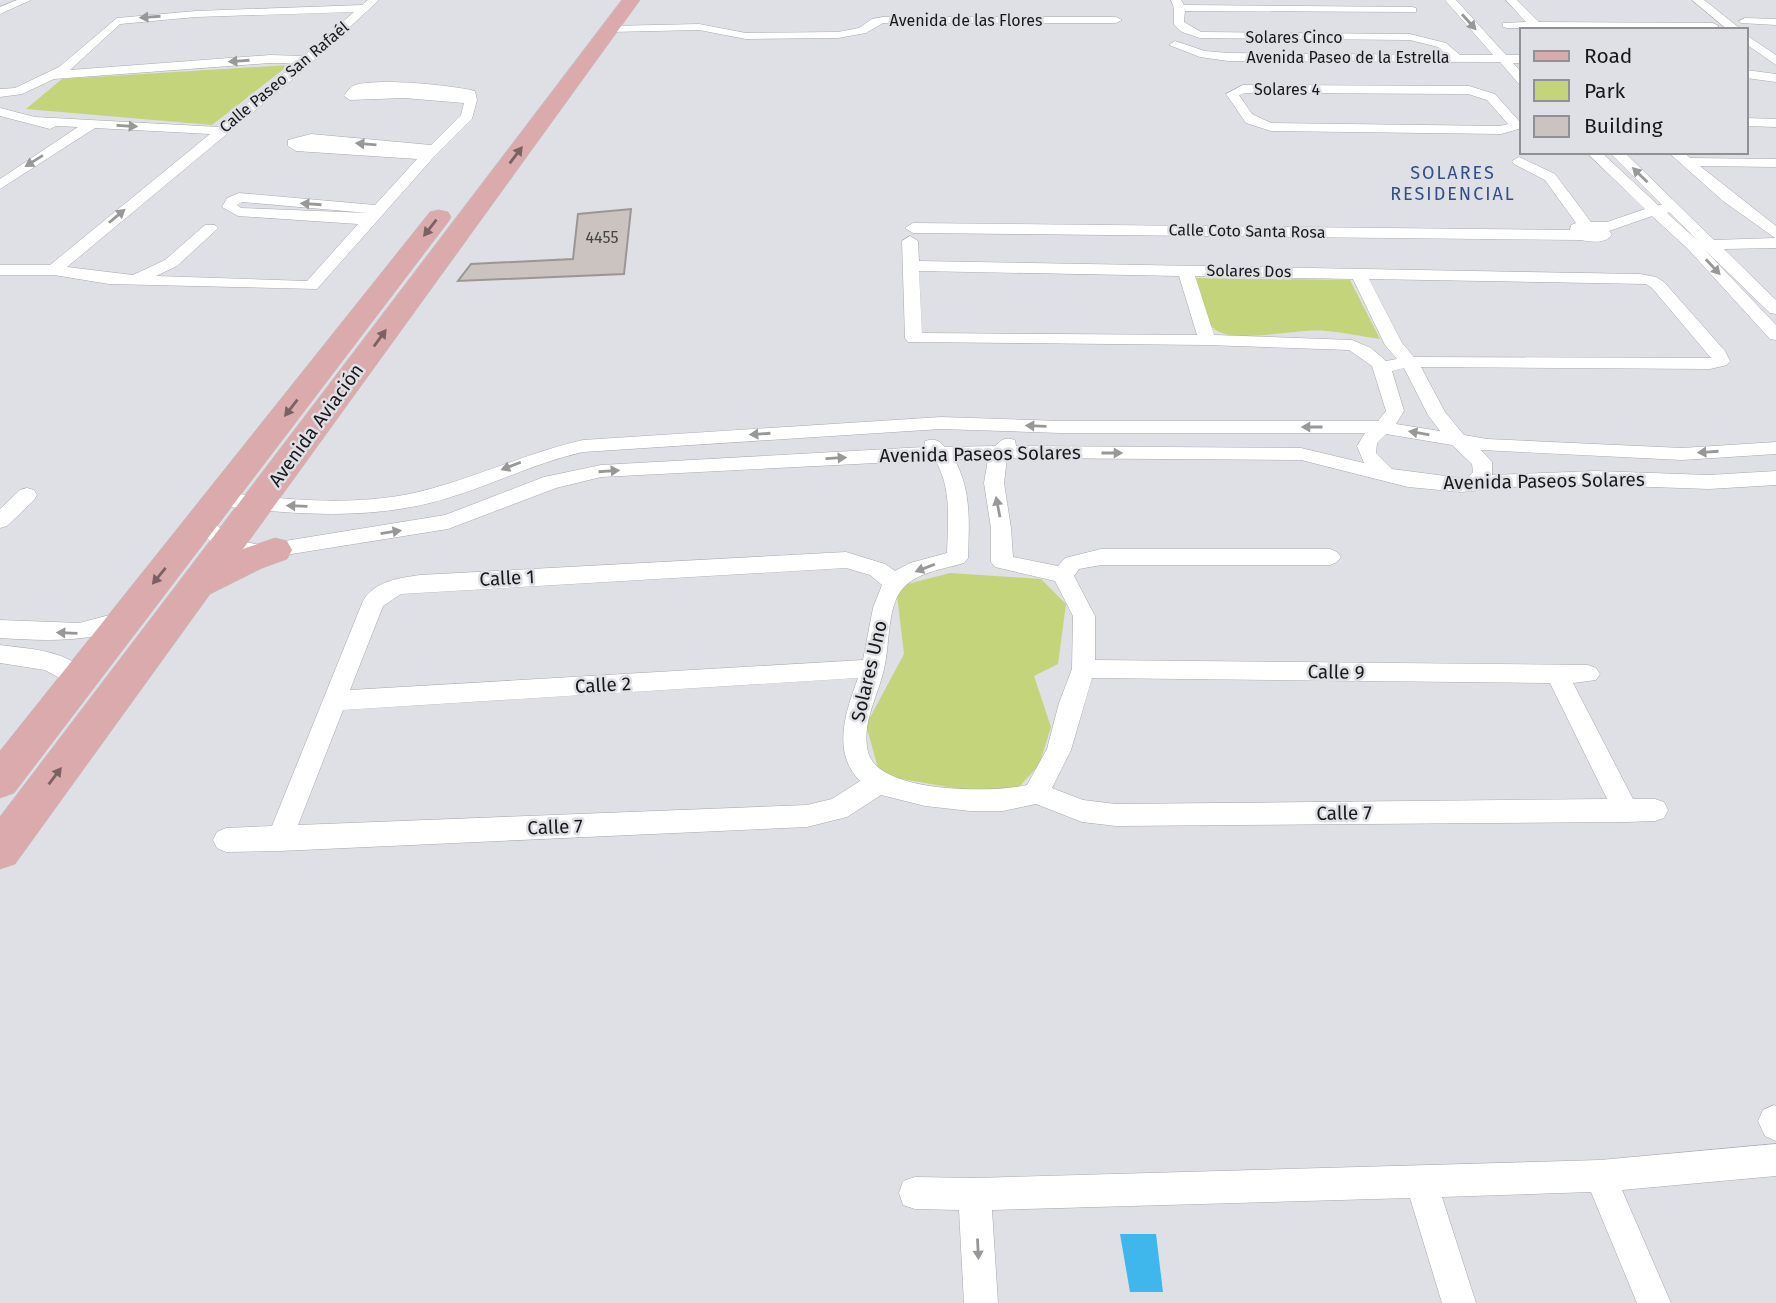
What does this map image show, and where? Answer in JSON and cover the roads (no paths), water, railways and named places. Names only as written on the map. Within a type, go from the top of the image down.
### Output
[{"type":"main road","name":"Avenida Aviación","points":[[482,162],[608,14],[631,0]]},
{"type":"main road","name":"Avenida Aviación","points":[[5,837],[191,591],[216,522],[258,503],[608,14]]},
{"type":"main road","name":"Avenida Aviación","points":[[0,781],[125,619],[216,522],[456,195]]},
{"type":"main road","points":[[191,591],[219,573],[275,550]]},
{"type":"street","points":[[0,11],[15,0]]},
{"type":"street","points":[[0,11],[26,0]]},
{"type":"street","points":[[1404,0],[1426,32],[1410,37]]},
{"type":"street","points":[[1450,0],[1502,59],[1520,64]]},
{"type":"street","points":[[1467,0],[1507,44],[1520,64]]},
{"type":"street","points":[[1511,0],[1536,25]]},
{"type":"street","points":[[1697,0],[1733,28]]},
{"type":"street","points":[[1507,25],[1713,26],[1683,1]]},
{"type":"street","name":"Calle Paseo San Rafaél","points":[[60,265],[307,60],[370,4]]},
{"type":"street","name":"Calle Paseo San Rafaél","points":[[0,93],[18,91],[54,75],[117,21],[370,4]]},
{"type":"street","points":[[1178,4],[1419,19],[1459,41],[1507,44]]},
{"type":"street","name":"Solares Cinco","points":[[1178,4],[1178,23],[1186,30],[1200,35],[1410,37],[1436,43],[1460,63]]},
{"type":"street","name":"Avenida de las Flores","points":[[608,14],[746,36],[838,35],[862,31],[876,21],[883,20],[1116,20]]},
{"type":"street","points":[[1745,21],[1776,22]]},
{"type":"street","points":[[1760,21],[1776,33]]},
{"type":"street","points":[[1748,40],[1776,61]]},
{"type":"street","name":"Avenida Paseo de la Estrella","points":[[1176,51],[1219,65],[1286,62],[1520,64]]},
{"type":"street","points":[[54,75],[270,59],[307,60]]},
{"type":"street","name":"Avenida Paseo de la Estrella","points":[[1460,63],[1502,59]]},
{"type":"street","points":[[1750,71],[1776,71]]},
{"type":"street","points":[[1750,71],[1776,78]]},
{"type":"street","points":[[0,270],[60,265],[115,273],[134,280],[316,281],[430,153],[467,116],[471,100],[471,94],[449,90],[366,87],[356,89],[350,96],[404,94],[471,100]]},
{"type":"street","name":"Solares 4","points":[[1243,89],[1469,90],[1491,97],[1517,120],[1513,129],[1501,130],[1271,127],[1256,125],[1248,120],[1232,94],[1243,89]]},
{"type":"street","points":[[0,112],[54,126],[69,139]]},
{"type":"street","points":[[34,121],[221,131]]},
{"type":"street","points":[[1748,122],[1776,123]]},
{"type":"street","points":[[0,185],[92,124]]},
{"type":"street","points":[[311,138],[430,153],[296,147],[293,144],[311,138]]},
{"type":"street","points":[[1595,154],[1693,246],[1776,335]]},
{"type":"street","points":[[1618,154],[1776,309]]},
{"type":"street","points":[[1680,157],[1776,163]]},
{"type":"street","points":[[1680,157],[1772,231]]},
{"type":"street","points":[[1518,161],[1550,177],[1588,229]]},
{"type":"street","points":[[239,197],[375,215],[238,212],[229,207],[232,201],[239,197]]},
{"type":"street","points":[[1741,206],[1764,207]]},
{"type":"street","name":"Calle Coto Santa Rosa","points":[[911,234],[1588,229],[1652,210],[1674,208]]},
{"type":"street","name":"Calle Coto Santa Rosa","points":[[1618,222],[1671,227]]},
{"type":"street","points":[[1693,227],[1772,231]]},
{"type":"street","points":[[134,280],[171,263],[210,228]]},
{"type":"street","points":[[911,234],[914,338],[1207,340],[1352,345],[1372,355],[1383,367],[1395,411]]},
{"type":"street","points":[[1693,246],[1776,243]]},
{"type":"street","points":[[911,266],[1185,271]]},
{"type":"street","points":[[115,273],[157,270],[316,281]]},
{"type":"street","name":"Solares Dos","points":[[1207,340],[1185,271],[1650,280],[1658,285],[1719,355],[1721,361],[1409,362]]},
{"type":"street","points":[[1359,273],[1394,345],[1409,362],[1437,415],[1457,439],[1482,462],[1483,474],[1474,483]]},
{"type":"street","points":[[1383,367],[1409,362]]},
{"type":"street","points":[[1395,411],[1437,415]]},
{"type":"street","points":[[1384,473],[1368,459],[1365,450],[1368,439],[1395,411]]},
{"type":"street","points":[[895,583],[923,566],[957,558],[955,476],[942,454],[931,444],[930,432],[941,423]]},
{"type":"street","name":"Avenida Paseos Solares","points":[[1776,448],[1682,454],[1487,445],[1381,427],[941,423],[583,446],[530,459],[426,497],[365,505],[258,503],[216,522],[248,551],[275,550],[448,522],[551,482],[601,471],[998,452],[1301,454],[1408,480],[1461,485],[1524,479],[1595,478],[1709,482],[1776,478]]},
{"type":"street","points":[[992,424],[1006,432],[1009,443],[998,452],[993,481],[1001,527],[1002,562],[1063,575]]},
{"type":"street","points":[[1487,445],[1524,479]]},
{"type":"street","points":[[0,495],[27,495],[0,521]]},
{"type":"street","points":[[354,538],[348,533],[346,526],[349,518],[365,505]]},
{"type":"street","points":[[1063,575],[1072,563],[1101,557],[1330,557]]},
{"type":"street","name":"Calle 1","points":[[280,839],[374,601],[395,587],[420,583],[846,560],[877,569],[895,583]]},
{"type":"street","points":[[876,783],[906,793],[961,799],[1015,801],[1037,793],[1059,750],[1071,703],[1084,669],[1084,616],[1063,575]]},
{"type":"street","name":"Solares Uno","points":[[876,783],[862,767],[853,743],[859,709],[873,668],[884,606],[895,583]]},
{"type":"street","points":[[0,629],[78,634],[125,619]]},
{"type":"street","points":[[0,654],[51,661],[66,667],[79,679]]},
{"type":"street","name":"Calle 2","points":[[334,701],[873,668]]},
{"type":"street","name":"Calle 9","points":[[1084,669],[1588,674]]},
{"type":"street","points":[[1557,674],[1626,810]]},
{"type":"street","name":"Calle 7","points":[[226,840],[807,816],[838,809],[876,783]]},
{"type":"street","name":"Calle 7","points":[[1037,793],[1082,811],[1116,815],[1655,810]]},
{"type":"street","points":[[915,1193],[975,1194],[1600,1176],[1776,1160]]},
{"type":"street","points":[[1600,1176],[1654,1303]]},
{"type":"street","points":[[1421,1181],[1459,1303]]},
{"type":"street","points":[[975,1194],[981,1303]]},
{"type":"water","points":[[1120,1234],[1156,1234],[1163,1292],[1130,1292]]},
{"type":"district","name":"SOLARES RESIDENCIAL","points":[[1453,183]]}]
